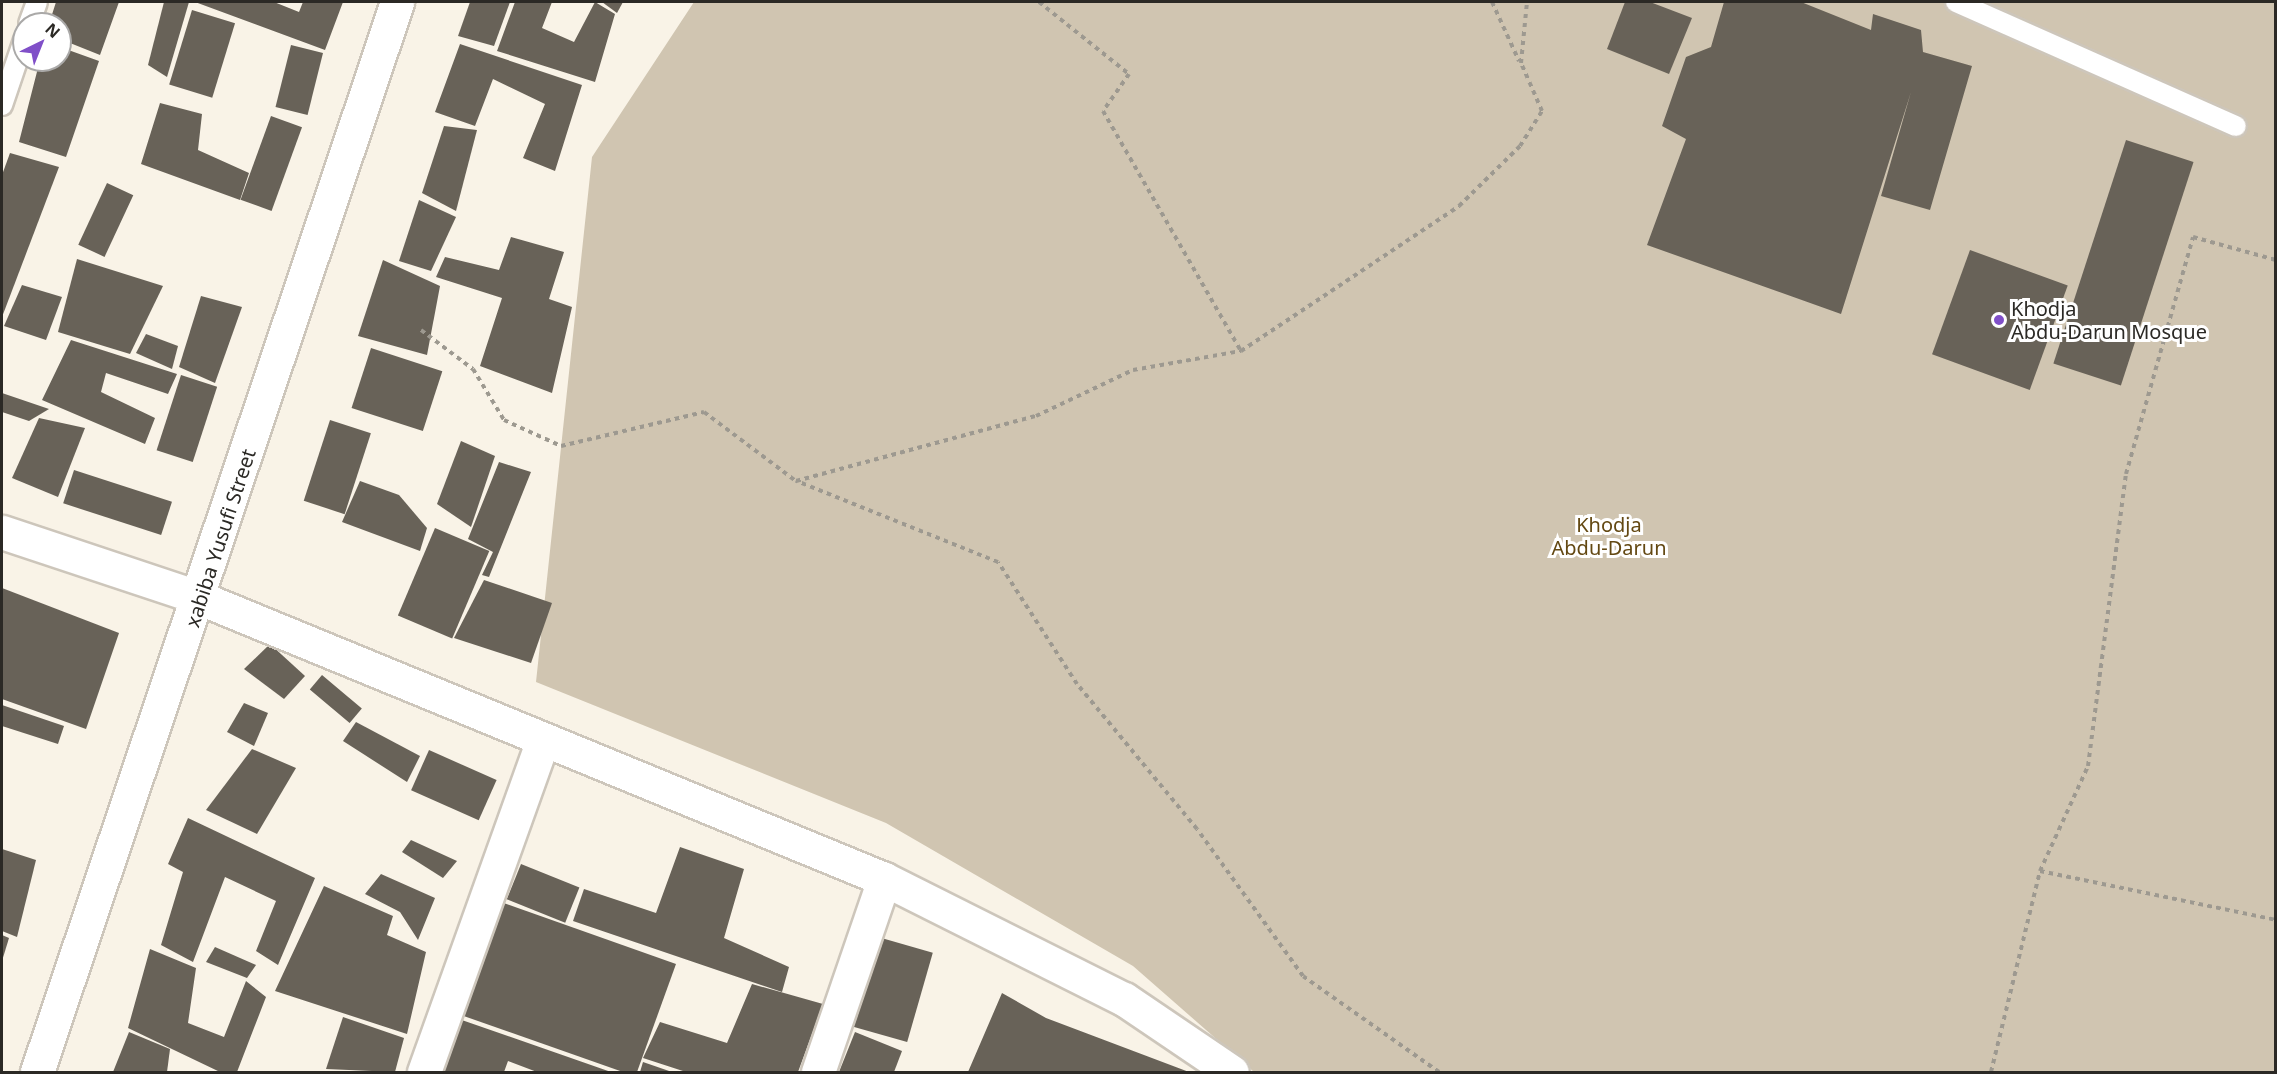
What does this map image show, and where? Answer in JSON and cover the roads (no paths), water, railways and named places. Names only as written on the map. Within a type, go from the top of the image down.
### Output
[{"type":"street","name":"xabiba Yusufi Street","points":[[37,1072],[201,598],[396,2]]},
{"type":"street","points":[[2,532],[201,598],[884,879],[1124,999],[1228,1071]]},
{"type":"street","points":[[424,1072],[543,740]]},
{"type":"street","points":[[818,1072],[884,879]]},
{"type":"lane","points":[[1956,2],[2236,126]]},
{"type":"lane","points":[[2,105],[13,72]]},
{"type":"place","name":"Khodja Abdu-Darun Mosque","points":[[1999,320]]},
{"type":"park label","name":"Khodja Abdu-Darun","points":[[1609,536]]}]
